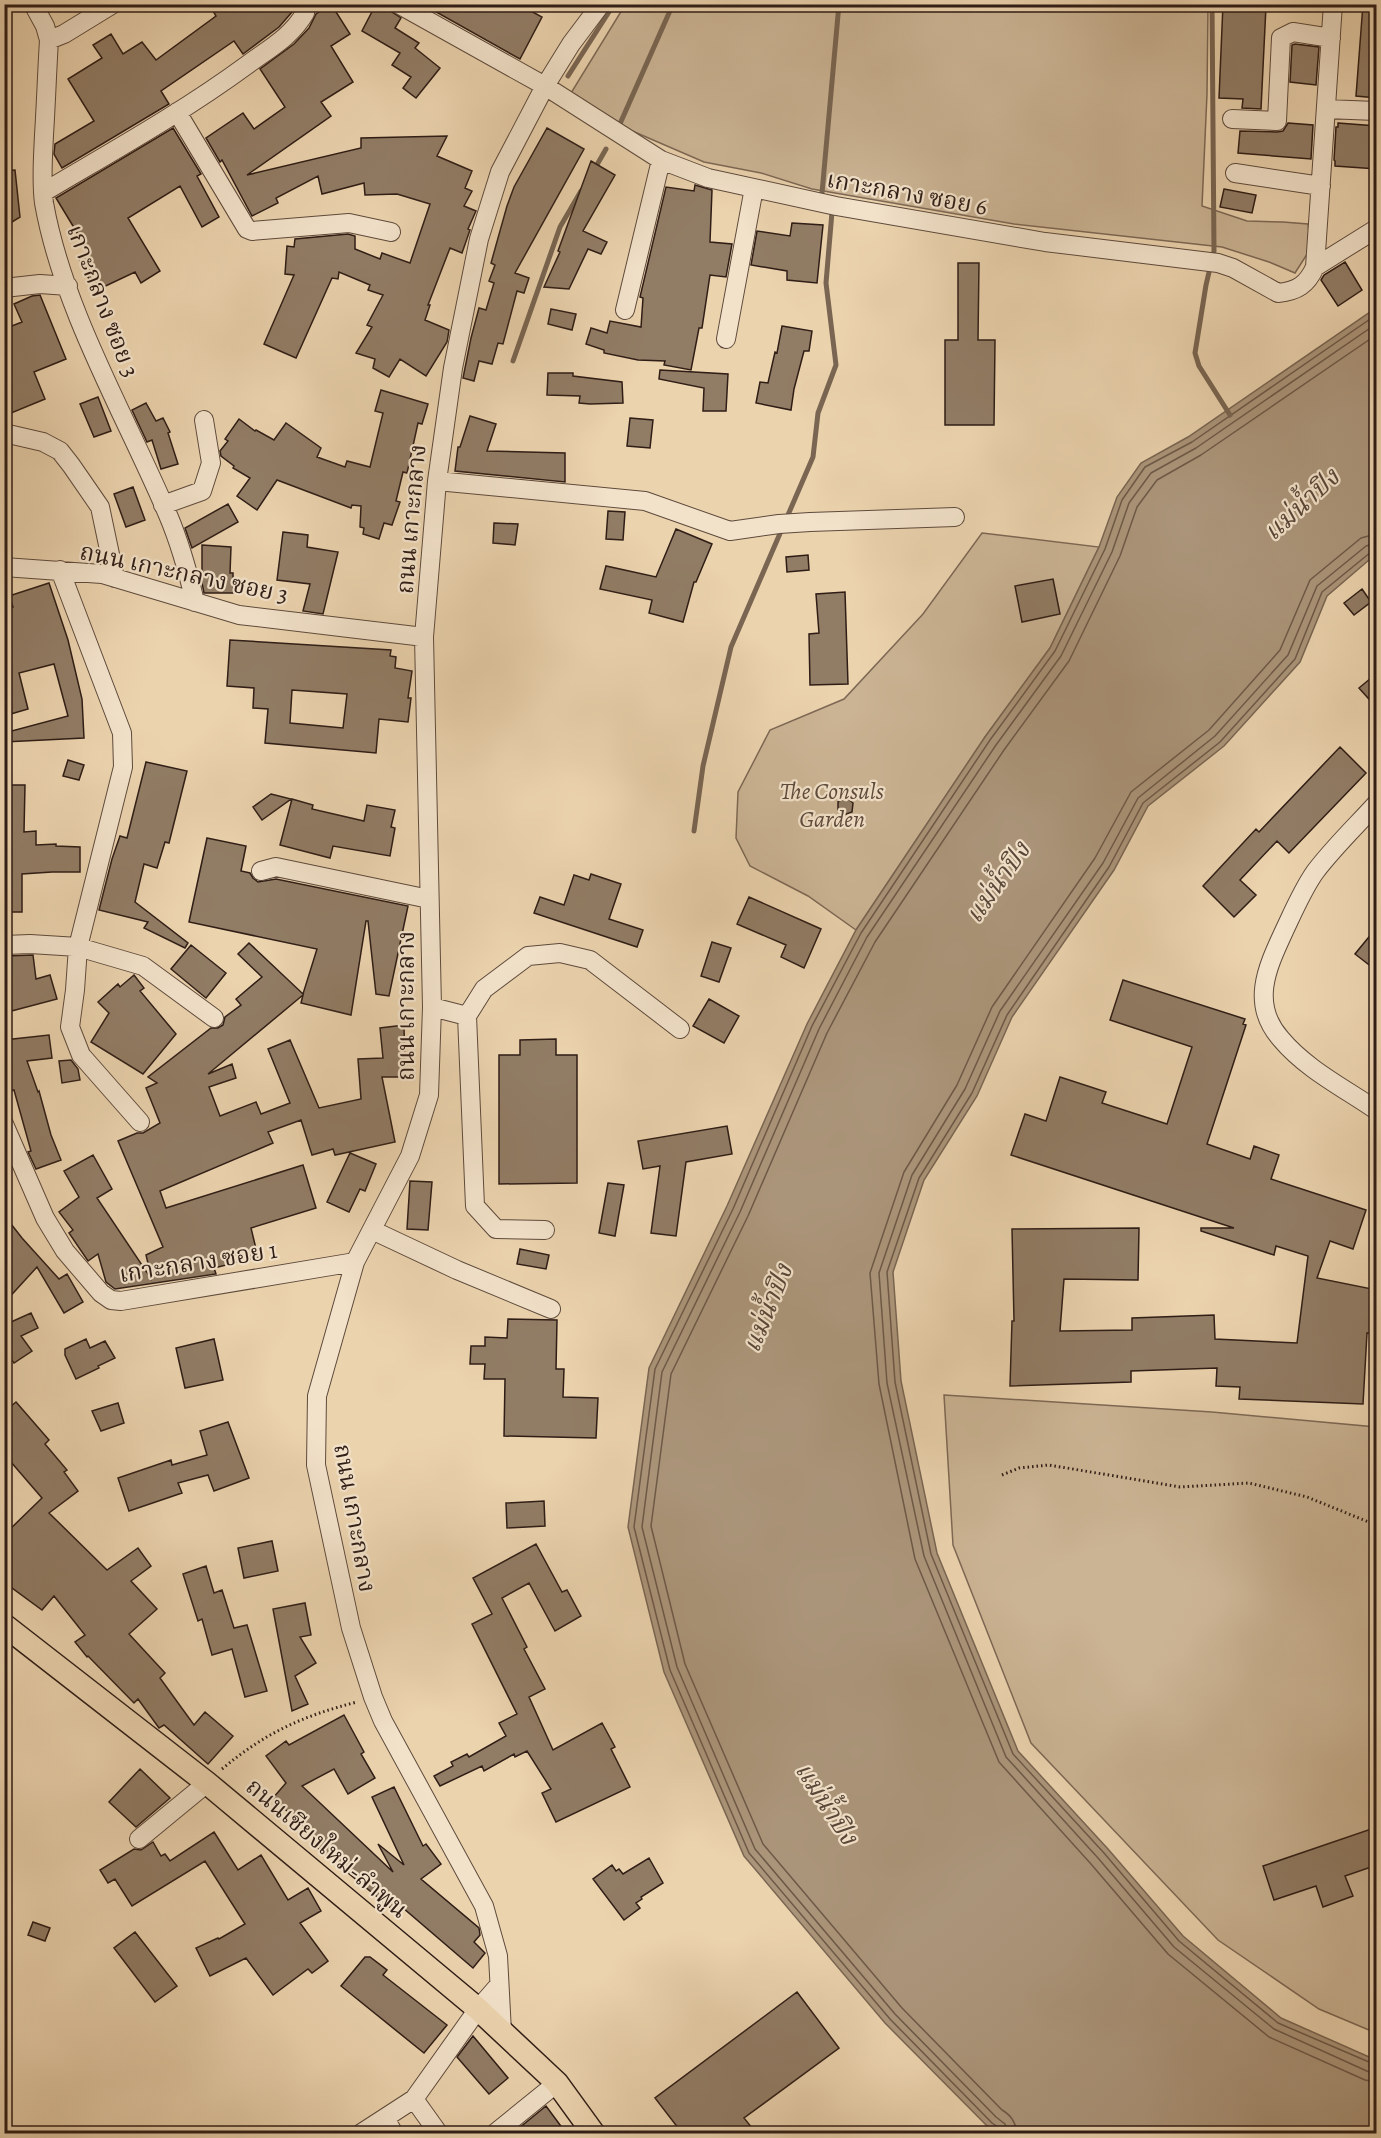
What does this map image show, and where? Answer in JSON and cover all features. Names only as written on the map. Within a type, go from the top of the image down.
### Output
[{"type":"main road","name":"ถนนเชียงใหม่-ลำพูน","points":[[4,1625],[207,1783],[478,2009],[557,2083],[594,2133]]},
{"type":"street","name":"เกาะกลาง ซอย 3","points":[[33,4],[45,26],[49,40],[42,174],[53,244],[82,323],[124,422],[164,505],[184,560],[195,602]]},
{"type":"street","points":[[49,40],[64,34],[113,4]]},
{"type":"street","points":[[44,192],[221,84],[293,32],[305,13],[300,4]]},
{"type":"street","name":"เกาะกลาง ซอย 6","points":[[398,4],[545,86],[661,160],[708,178],[836,206],[1045,242],[1218,263],[1233,268],[1278,293],[1301,288],[1310,279],[1315,267]]},
{"type":"street","name":"ถนน เกาะกลาง","points":[[502,2032],[498,1956],[484,1906],[426,1802],[373,1697],[351,1628],[316,1465],[317,1396],[355,1262],[410,1156],[429,1095],[432,1007],[424,637],[437,481],[453,368],[479,239],[500,172],[545,86],[571,44],[601,4]]},
{"type":"street","points":[[1315,267],[1333,4]]},
{"type":"street","points":[[1232,119],[1277,121],[1281,38],[1293,32],[1331,38]]},
{"type":"street","points":[[1326,109],[1377,111]]},
{"type":"street","points":[[177,112],[247,229],[252,231],[349,223],[390,232]]},
{"type":"street","points":[[625,310],[661,160]]},
{"type":"street","points":[[1235,173],[1321,186]]},
{"type":"street","points":[[726,339],[754,188]]},
{"type":"street","points":[[1315,267],[1377,229]]},
{"type":"street","points":[[4,288],[40,284],[68,286]]},
{"type":"street","points":[[164,505],[202,491],[211,464],[204,420]]},
{"type":"street","points":[[4,433],[43,442],[60,451],[71,465],[100,507],[115,578]]},
{"type":"street","points":[[437,481],[645,501],[730,531],[784,524],[955,517]]},
{"type":"street","name":"ถนน เกาะกลาง ซอย 3","points":[[4,567],[102,574],[239,615],[424,637]]},
{"type":"street","points":[[60,570],[122,733],[123,767],[78,947],[70,1027],[81,1055],[140,1122]]},
{"type":"street","points":[[1377,804],[1315,872],[1294,908],[1267,968],[1263,992],[1265,1015],[1279,1038],[1303,1061],[1377,1110]]},
{"type":"street","points":[[261,871],[276,867],[429,899]]},
{"type":"street","points":[[4,945],[78,947],[143,966],[214,1018]]},
{"type":"street","points":[[545,1230],[496,1229],[475,1206],[468,1016],[484,989],[528,956],[560,953],[590,960],[680,1029]]},
{"type":"street","points":[[432,1007],[468,1016]]},
{"type":"street","name":"เกาะกลาง ซอย 1","points":[[4,1124],[45,1218],[65,1251],[101,1293],[111,1300],[121,1301],[355,1262]]},
{"type":"street","points":[[372,1230],[457,1270],[551,1309]]},
{"type":"street","points":[[139,1839],[207,1783]]},
{"type":"street","points":[[360,2133],[390,2126],[414,2099],[478,2009],[499,1985]]},
{"type":"street","points":[[494,2133],[557,2083]]},
{"type":"street","points":[[414,2099],[438,2133]]},
{"type":"path","points":[[1002,1475],[1019,1468],[1050,1465],[1180,1487],[1249,1483],[1307,1497],[1377,1525]]},
{"type":"path","points":[[207,1783],[246,1750],[284,1726],[373,1697]]},
{"type":"green space","points":[[625,5],[1208,5],[1202,206],[1247,221],[1308,224],[1311,248],[1295,273],[1222,247],[1014,224],[812,189],[761,173],[704,162],[630,130],[571,93]]},
{"type":"green space","name":"The Consuls Garden","points":[[982,533],[1099,547],[1050,648],[985,737],[856,930],[808,896],[750,866],[736,838],[738,792],[770,730],[844,699],[923,614]]},
{"type":"green space","points":[[944,1395],[1212,1412],[1376,1427],[1376,2033],[1319,2009],[1218,1940],[1031,1743],[953,1545]]},
{"type":"water","name":"แม่น้ำปิง","points":[[1376,308],[1376,554],[1327,596],[1300,662],[1224,746],[1148,806],[1114,870],[1012,1017],[977,1096],[924,1180],[893,1272],[901,1381],[937,1553],[1018,1751],[1108,1849],[1183,1936],[1281,2018],[1376,2060],[1376,2133],[999,2133],[989,2128],[885,2023],[744,1856],[664,1672],[628,1527],[649,1368],[727,1206],[807,1024],[856,930],[985,737],[1050,648],[1099,547],[1117,497],[1141,463],[1188,437]]},
{"type":"building","points":[[209,4],[289,4],[292,12],[279,27],[243,54],[234,41],[161,91],[169,104],[62,168],[54,154],[55,144],[94,121],[68,79],[102,58],[93,45],[111,34],[123,54],[142,42],[156,60],[216,16]]},
{"type":"building","points":[[331,4],[350,34],[331,46],[353,82],[321,102],[331,116],[247,175],[361,148],[361,138],[447,136],[437,156],[472,171],[465,188],[472,191],[464,206],[476,211],[468,229],[470,230],[462,253],[450,248],[428,305],[430,305],[425,320],[449,330],[447,342],[426,376],[400,359],[389,377],[373,368],[375,359],[356,353],[372,327],[367,325],[383,295],[368,290],[370,285],[339,272],[338,279],[332,278],[296,358],[264,344],[294,275],[285,274],[287,246],[294,247],[295,239],[348,234],[355,236],[355,249],[380,259],[382,253],[410,263],[430,204],[397,194],[365,195],[364,183],[322,194],[318,176],[276,198],[278,203],[252,216],[222,160],[220,162],[206,138],[243,113],[254,129],[285,107],[260,69],[294,44],[309,28],[316,14]]},
{"type":"building","points":[[376,4],[387,4],[389,10],[401,18],[395,28],[419,43],[415,48],[440,68],[416,98],[403,88],[411,77],[392,65],[400,53],[362,31]]},
{"type":"building","points":[[422,4],[518,4],[542,17],[520,59]]},
{"type":"building","points":[[1223,4],[1266,6],[1261,109],[1242,108],[1243,99],[1219,98]]},
{"type":"building","points":[[1363,4],[1377,4],[1377,98],[1356,96]]},
{"type":"building","points":[[1292,45],[1319,47],[1316,85],[1290,82]]},
{"type":"building","points":[[1288,123],[1313,125],[1311,159],[1238,153],[1240,131],[1283,131]]},
{"type":"building","points":[[1338,123],[1377,126],[1377,169],[1335,166]]},
{"type":"building","points":[[173,128],[201,174],[197,176],[219,217],[202,227],[180,186],[128,218],[160,271],[141,283],[135,272],[95,291],[79,259],[90,254],[56,198]]},
{"type":"building","points":[[547,128],[584,149],[515,273],[529,278],[524,293],[517,291],[503,344],[498,343],[492,364],[479,361],[474,381],[463,378],[479,308],[486,310],[494,283],[489,281],[495,265],[491,263],[507,206],[514,187]]},
{"type":"building","points":[[591,161],[615,175],[583,231],[607,242],[601,254],[588,249],[569,289],[544,287],[560,252],[558,251]]},
{"type":"building","points":[[15,170],[20,217],[4,227],[4,171]]},
{"type":"building","points":[[695,185],[712,190],[710,242],[732,244],[726,277],[710,275],[702,328],[699,328],[691,370],[664,365],[665,361],[638,360],[604,353],[604,350],[586,344],[591,328],[607,333],[610,321],[641,327],[643,298],[640,297],[666,187],[694,191]]},
{"type":"building","points":[[1224,189],[1256,195],[1252,213],[1220,207]]},
{"type":"building","points":[[792,223],[823,225],[817,283],[787,280],[787,271],[751,265],[757,231],[790,236]]},
{"type":"building","points":[[1345,262],[1362,290],[1338,306],[1321,280],[1324,275]]},
{"type":"building","points":[[958,263],[979,263],[978,340],[995,340],[994,425],[945,425],[945,340],[958,340]]},
{"type":"building","points":[[40,295],[66,359],[34,372],[45,399],[4,416],[4,329],[22,322],[14,304]]},
{"type":"building","points":[[551,309],[576,314],[572,330],[548,324]]},
{"type":"building","points":[[782,326],[812,331],[809,351],[804,351],[791,410],[756,403],[760,382],[768,383]]},
{"type":"building","points":[[660,370],[728,374],[726,411],[703,411],[704,388],[659,379]]},
{"type":"building","points":[[548,373],[573,373],[573,376],[622,382],[623,403],[579,403],[580,396],[547,395]]},
{"type":"building","points":[[381,390],[428,404],[422,424],[418,423],[407,473],[403,472],[396,501],[400,502],[392,525],[384,523],[379,539],[363,534],[364,528],[360,527],[361,506],[352,505],[351,508],[277,480],[257,510],[237,496],[250,478],[233,468],[234,466],[221,456],[220,451],[228,441],[225,439],[239,419],[255,431],[274,440],[286,423],[321,448],[317,457],[345,467],[347,461],[370,467],[383,413],[375,411]]},
{"type":"building","points":[[98,397],[111,431],[94,437],[80,404]]},
{"type":"building","points":[[146,403],[156,421],[163,418],[170,432],[168,433],[178,464],[161,469],[152,440],[147,442],[132,410]]},
{"type":"building","points":[[470,416],[496,424],[487,451],[565,453],[565,482],[455,471],[458,447],[460,447]]},
{"type":"building","points":[[630,418],[653,420],[650,448],[627,446]]},
{"type":"building","points":[[133,487],[145,520],[126,527],[114,494]]},
{"type":"building","points":[[228,504],[238,522],[192,548],[185,528]]},
{"type":"building","points":[[608,511],[625,512],[623,540],[606,539]]},
{"type":"building","points":[[494,523],[518,524],[515,545],[493,543]]},
{"type":"building","points":[[676,529],[712,544],[696,582],[694,582],[683,622],[649,613],[652,600],[600,589],[606,566],[656,577]]},
{"type":"building","points":[[283,532],[308,535],[307,547],[338,552],[323,614],[303,611],[310,584],[277,580]]},
{"type":"building","points":[[202,545],[231,547],[230,573],[233,573],[233,593],[204,593]]},
{"type":"building","points":[[808,555],[809,570],[787,572],[786,557]]},
{"type":"building","points":[[1053,579],[1060,614],[1022,622],[1015,586]]},
{"type":"building","points":[[49,583],[68,640],[82,699],[84,738],[4,742],[4,733],[68,716],[54,664],[19,673],[28,709],[4,716],[4,609],[13,607],[9,596]]},
{"type":"building","points":[[1362,589],[1371,602],[1354,615],[1344,603]]},
{"type":"building","points":[[845,592],[848,684],[810,685],[809,634],[819,633],[816,594]]},
{"type":"building","points":[[230,640],[391,650],[390,656],[396,657],[395,668],[412,671],[408,698],[411,698],[408,722],[379,719],[376,753],[265,743],[268,709],[253,708],[254,688],[227,686]],"holes":[[[292,690],[347,694],[343,728],[290,723]]]},
{"type":"building","points":[[1377,673],[1377,708],[1359,688]]},
{"type":"building","points":[[1340,747],[1366,773],[1289,853],[1277,841],[1240,880],[1256,895],[1234,917],[1203,886],[1256,829],[1259,832]]},
{"type":"building","points":[[68,760],[84,765],[79,780],[63,776]]},
{"type":"building","points":[[146,762],[187,771],[169,843],[165,842],[157,868],[144,864],[135,902],[188,943],[185,948],[144,928],[148,922],[99,910],[120,836],[127,838]]},
{"type":"building","points":[[5,785],[25,785],[24,832],[36,831],[36,845],[56,844],[56,846],[80,847],[80,872],[22,874],[22,912],[6,912]]},
{"type":"building","points":[[271,794],[291,799],[262,820],[253,807]]},
{"type":"building","points":[[846,797],[853,803],[852,812],[844,815],[838,810],[838,802]]},
{"type":"building","points":[[292,799],[313,805],[312,809],[364,821],[367,805],[395,810],[391,827],[395,828],[390,856],[333,846],[330,858],[280,845]]},
{"type":"building","points":[[207,838],[246,846],[241,871],[250,873],[258,882],[276,879],[408,906],[389,996],[376,994],[368,921],[366,921],[351,1015],[301,1003],[303,995],[208,1074],[232,1064],[236,1078],[209,1087],[220,1116],[256,1102],[261,1114],[290,1103],[268,1049],[290,1040],[319,1108],[361,1099],[358,1059],[383,1058],[380,1028],[404,1025],[405,1077],[382,1077],[395,1142],[335,1155],[333,1149],[312,1155],[301,1120],[268,1132],[273,1143],[160,1191],[166,1208],[303,1165],[316,1208],[251,1228],[258,1257],[214,1268],[216,1274],[115,1289],[106,1282],[98,1254],[88,1261],[69,1233],[73,1230],[59,1212],[79,1197],[64,1171],[93,1155],[112,1189],[97,1198],[152,1280],[146,1255],[163,1247],[118,1141],[137,1133],[143,1133],[160,1123],[146,1088],[157,1083],[148,1077],[211,1028],[223,1025],[225,1017],[241,1005],[236,999],[262,977],[238,954],[249,943],[303,994],[317,949],[189,922]]},
{"type":"building","points":[[591,874],[621,884],[609,919],[643,930],[637,947],[534,913],[540,897],[564,905],[574,875],[589,880]]},
{"type":"building","points":[[749,897],[821,929],[804,968],[781,957],[786,945],[737,924]]},
{"type":"building","points":[[1377,927],[1377,971],[1355,954]]},
{"type":"building","points":[[712,942],[731,948],[719,982],[701,976]]},
{"type":"building","points":[[191,945],[226,973],[206,998],[171,969]]},
{"type":"building","points":[[33,955],[36,979],[50,975],[57,999],[4,1013],[4,980],[10,980],[6,956]]},
{"type":"building","points":[[134,975],[144,988],[140,991],[176,1034],[143,1074],[91,1042],[109,1013],[98,1002],[118,984],[120,987]]},
{"type":"building","points":[[1123,980],[1245,1019],[1243,1024],[1246,1025],[1207,1144],[1250,1159],[1254,1146],[1279,1155],[1271,1179],[1366,1210],[1353,1249],[1330,1241],[1317,1278],[1377,1290],[1377,1335],[1367,1333],[1363,1404],[1239,1399],[1240,1387],[1216,1386],[1217,1368],[1131,1371],[1131,1382],[1010,1386],[1012,1321],[1014,1321],[1012,1229],[1139,1228],[1138,1280],[1064,1279],[1060,1331],[1132,1330],[1132,1318],[1214,1315],[1215,1339],[1297,1343],[1308,1256],[1276,1246],[1274,1255],[1201,1231],[1201,1228],[1234,1228],[1011,1155],[1025,1114],[1046,1121],[1060,1077],[1106,1092],[1102,1103],[1167,1124],[1192,1047],[1110,1020]]},
{"type":"building","points":[[709,999],[739,1016],[724,1043],[693,1026]]},
{"type":"building","points":[[49,1035],[52,1058],[27,1061],[61,1160],[36,1169],[28,1152],[31,1151],[14,1090],[4,1093],[4,1040]]},
{"type":"building","points":[[556,1039],[556,1055],[577,1055],[577,1183],[499,1184],[499,1055],[520,1055],[520,1040]]},
{"type":"building","points":[[71,1060],[78,1069],[80,1080],[62,1083],[59,1061]]},
{"type":"building","points":[[727,1126],[732,1154],[686,1162],[676,1236],[651,1233],[660,1166],[643,1169],[638,1141]]},
{"type":"building","points":[[350,1153],[376,1164],[365,1191],[360,1189],[349,1212],[327,1202]]},
{"type":"building","points":[[410,1181],[432,1182],[428,1230],[407,1229]]},
{"type":"building","points":[[608,1183],[624,1185],[615,1236],[599,1233]]},
{"type":"building","points":[[4,1215],[59,1279],[67,1274],[83,1302],[64,1313],[37,1267],[4,1303]]},
{"type":"building","points":[[520,1249],[549,1255],[546,1269],[517,1264]]},
{"type":"building","points":[[4,1312],[11,1322],[31,1313],[38,1328],[21,1336],[32,1351],[14,1363],[4,1350]]},
{"type":"building","points":[[508,1319],[557,1320],[556,1369],[564,1369],[563,1397],[598,1398],[596,1438],[504,1436],[505,1379],[484,1379],[485,1364],[470,1364],[471,1346],[485,1346],[485,1337],[507,1338]]},
{"type":"building","points":[[86,1339],[90,1348],[105,1341],[115,1358],[76,1379],[65,1355],[65,1349]]},
{"type":"building","points":[[214,1339],[223,1380],[185,1388],[176,1348]]},
{"type":"building","points":[[16,1402],[49,1440],[45,1444],[67,1470],[64,1472],[78,1491],[49,1513],[107,1570],[138,1548],[151,1566],[131,1581],[157,1609],[129,1634],[165,1673],[160,1678],[194,1725],[205,1712],[233,1736],[208,1764],[164,1725],[159,1728],[138,1699],[134,1703],[87,1657],[75,1642],[85,1635],[54,1596],[42,1610],[4,1582],[4,1535],[42,1498],[4,1454],[4,1412]]},
{"type":"building","points":[[118,1403],[124,1423],[101,1431],[92,1411]]},
{"type":"building","points":[[228,1422],[249,1478],[214,1491],[208,1475],[178,1483],[182,1493],[129,1511],[118,1478],[171,1460],[172,1465],[207,1455],[200,1431]]},
{"type":"building","points":[[544,1501],[545,1526],[507,1528],[506,1503]]},
{"type":"building","points":[[272,1541],[278,1571],[244,1578],[238,1548]]},
{"type":"building","points":[[536,1544],[562,1592],[567,1590],[581,1616],[555,1631],[529,1583],[502,1598],[527,1647],[524,1649],[545,1689],[529,1697],[553,1750],[602,1723],[615,1747],[611,1749],[630,1787],[556,1822],[542,1793],[551,1789],[527,1751],[515,1757],[514,1754],[484,1771],[482,1766],[440,1786],[434,1776],[453,1766],[451,1762],[467,1754],[469,1757],[506,1736],[499,1723],[517,1714],[472,1624],[492,1614],[473,1578]]},
{"type":"building","points":[[206,1566],[214,1593],[222,1590],[234,1628],[247,1625],[267,1691],[245,1697],[232,1649],[212,1655],[202,1619],[198,1621],[183,1574]]},
{"type":"building","points":[[305,1603],[311,1635],[300,1637],[316,1663],[295,1676],[308,1704],[292,1711],[273,1609]]},
{"type":"building","points":[[344,1715],[364,1752],[361,1754],[375,1778],[348,1794],[334,1769],[302,1786],[393,1872],[378,1844],[404,1865],[372,1797],[394,1787],[423,1846],[426,1844],[441,1864],[421,1879],[479,1928],[480,1935],[474,1942],[485,1953],[473,1968],[403,1908],[397,1913],[315,1846],[319,1841],[273,1798],[286,1783],[266,1756],[286,1741],[289,1745]]},
{"type":"building","points":[[140,1769],[170,1798],[136,1827],[109,1802]]},
{"type":"building","points":[[1377,1827],[1377,1865],[1345,1876],[1353,1896],[1323,1907],[1316,1886],[1274,1900],[1263,1866]]},
{"type":"building","points":[[214,1832],[238,1870],[261,1855],[288,1900],[308,1888],[321,1911],[300,1923],[328,1961],[312,1973],[308,1969],[273,1995],[246,1958],[210,1976],[196,1948],[219,1939],[245,1924],[205,1861],[132,1906],[115,1879],[108,1883],[100,1870],[134,1849],[141,1850],[153,1842],[161,1856],[165,1854],[170,1861]]},
{"type":"building","points":[[649,1858],[663,1883],[641,1897],[642,1899],[636,1903],[640,1908],[624,1920],[593,1879],[612,1865],[616,1871],[619,1869],[623,1874]]},
{"type":"building","points":[[33,1922],[50,1928],[45,1941],[28,1935]]},
{"type":"building","points":[[135,1932],[177,1986],[155,2002],[114,1948]]},
{"type":"building","points":[[365,1957],[370,1957],[387,1970],[383,1975],[447,2025],[424,2053],[341,1986]]},
{"type":"building","points":[[797,1992],[839,2048],[744,2118],[756,2133],[682,2133],[655,2098]]},
{"type":"building","points":[[473,2036],[508,2078],[489,2094],[457,2057]]},
{"type":"building","points":[[546,2106],[566,2133],[513,2133]]},
{"type":"waterway","points":[[568,76],[614,4]]},
{"type":"waterway","points":[[619,126],[673,4]]},
{"type":"waterway","points":[[822,193],[839,4]]},
{"type":"waterway","points":[[1212,4],[1214,251],[1195,353],[1199,366],[1230,415]]},
{"type":"waterway","points":[[594,170],[606,149]]},
{"type":"waterway","points":[[513,361],[560,227],[581,191]]},
{"type":"waterway","points":[[694,831],[703,766],[731,647],[813,457],[818,413],[836,365],[826,283],[832,212]]}]
